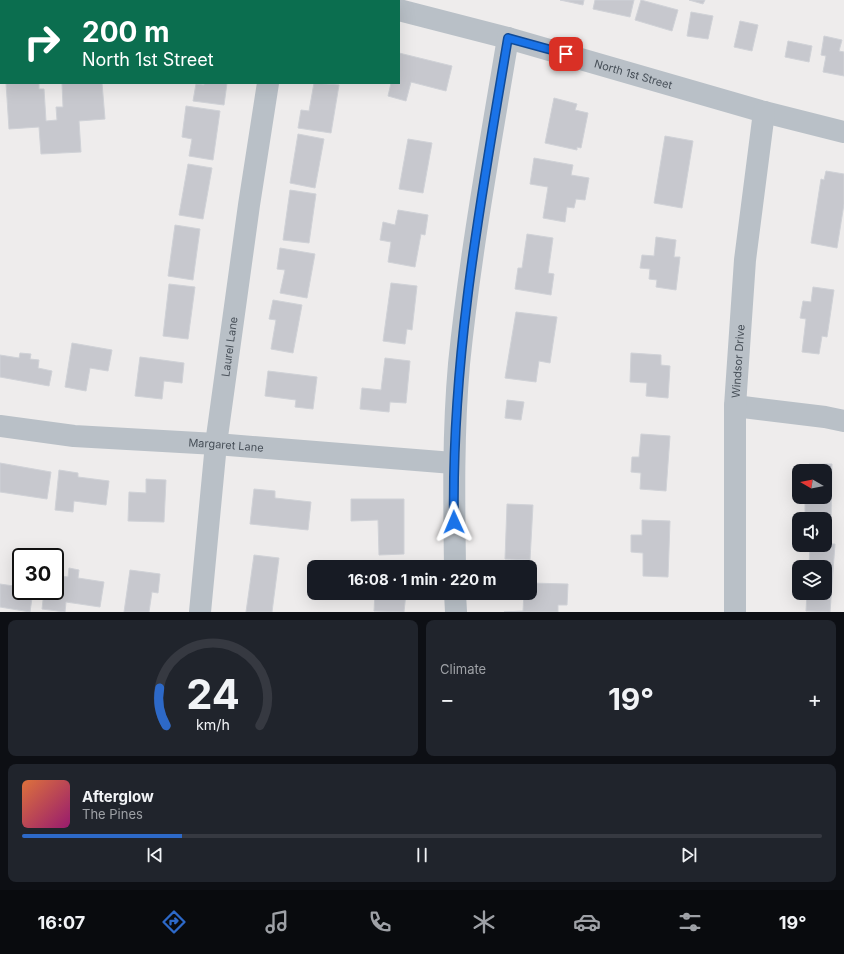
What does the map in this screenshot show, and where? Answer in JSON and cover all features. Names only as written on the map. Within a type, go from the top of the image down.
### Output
[{"type":"street","name":"North 1st Street","points":[[400,10],[508,38],[764,112],[844,132]]},
{"type":"street","points":[[455,560],[453,463],[459,365],[474,241],[508,38]]},
{"type":"street","name":"Laurel Lane","points":[[200,612],[216,444],[249,205],[268,84]]},
{"type":"street","name":"Windsor Drive","points":[[735,612],[735,406],[745,260],[764,112]]},
{"type":"street","points":[[735,406],[825,417],[844,421]]},
{"type":"street","name":"Margaret Lane","points":[[0,426],[74,436],[216,444],[453,463]]},
{"type":"street","points":[[455,600],[456,612]]},
{"type":"building","points":[[560,0],[584,0],[583,5]]},
{"type":"building","points":[[595,0],[634,0],[630,17],[593,9]]},
{"type":"building","points":[[641,0],[678,10],[672,31],[635,20]]},
{"type":"building","points":[[689,0],[705,0],[703,4]]},
{"type":"building","points":[[691,12],[713,16],[708,39],[687,36]]},
{"type":"building","points":[[740,21],[758,25],[752,51],[734,47]]},
{"type":"building","points":[[824,36],[842,40],[839,51],[844,52],[844,76],[823,72],[826,56],[821,55]]},
{"type":"building","points":[[788,41],[812,46],[809,62],[785,57]]},
{"type":"building","points":[[400,53],[452,66],[446,91],[411,82],[406,101],[388,96],[391,84],[400,84]]},
{"type":"building","points":[[6,84],[39,84],[39,89],[44,89],[46,121],[57,120],[56,107],[63,107],[62,84],[102,84],[105,119],[79,121],[81,152],[41,154],[39,127],[9,129]]},
{"type":"building","points":[[196,84],[227,84],[224,105],[193,101]]},
{"type":"building","points":[[314,84],[339,85],[331,133],[298,128],[301,110],[309,111]]},
{"type":"building","points":[[554,98],[577,104],[575,110],[588,113],[581,148],[577,147],[577,150],[545,143]]},
{"type":"building","points":[[186,106],[220,111],[213,160],[189,156],[192,139],[182,137]]},
{"type":"building","points":[[298,134],[324,139],[315,188],[290,183]]},
{"type":"building","points":[[665,136],[693,141],[682,208],[654,203]]},
{"type":"building","points":[[408,139],[432,143],[423,193],[399,189]]},
{"type":"building","points":[[534,158],[573,165],[571,175],[589,178],[585,200],[576,199],[574,208],[567,207],[565,222],[543,218],[548,187],[530,184]]},
{"type":"building","points":[[188,164],[212,168],[203,219],[179,215]]},
{"type":"building","points":[[826,171],[844,174],[844,204],[837,248],[811,243],[821,179],[824,180]]},
{"type":"building","points":[[290,190],[316,194],[309,243],[283,240]]},
{"type":"building","points":[[398,210],[428,215],[425,235],[421,234],[415,267],[388,262],[391,242],[380,240],[383,222],[395,225]]},
{"type":"building","points":[[175,225],[200,229],[193,280],[168,276]]},
{"type":"building","points":[[527,234],[553,238],[548,273],[554,274],[551,295],[515,289],[518,268],[522,268]]},
{"type":"building","points":[[656,237],[676,240],[674,257],[680,257],[676,290],[656,287],[657,280],[649,279],[650,269],[640,268],[642,255],[654,256]]},
{"type":"building","points":[[280,248],[315,254],[307,298],[280,293],[285,270],[277,269]]},
{"type":"building","points":[[391,283],[417,286],[412,330],[407,329],[405,344],[383,341]]},
{"type":"building","points":[[169,284],[195,287],[188,339],[163,336]]},
{"type":"building","points":[[813,287],[834,290],[827,337],[822,336],[819,354],[802,352],[806,319],[800,318],[803,301],[811,302]]},
{"type":"building","points":[[273,300],[302,305],[293,353],[271,349],[276,320],[269,319]]},
{"type":"building","points":[[516,312],[557,317],[550,363],[539,361],[536,382],[505,378]]},
{"type":"building","points":[[72,343],[112,350],[108,371],[90,368],[86,391],[65,387]]},
{"type":"building","points":[[20,353],[31,354],[30,359],[39,360],[38,368],[52,371],[49,386],[0,377],[0,355],[19,358]]},
{"type":"building","points":[[631,353],[661,355],[661,365],[670,366],[668,398],[646,396],[647,383],[630,382]]},
{"type":"building","points":[[140,357],[184,363],[182,383],[164,381],[162,399],[135,396]]},
{"type":"building","points":[[385,358],[410,361],[406,403],[390,402],[389,412],[360,409],[362,388],[381,390]]},
{"type":"building","points":[[268,371],[317,377],[313,409],[295,407],[296,400],[265,396]]},
{"type":"building","points":[[507,400],[524,402],[521,420],[505,418]]},
{"type":"building","points":[[641,434],[670,436],[666,491],[640,489],[641,473],[631,472],[632,457],[639,457]]},
{"type":"building","points":[[0,463],[51,472],[47,499],[0,492]]},
{"type":"building","points":[[59,470],[78,473],[78,477],[109,481],[106,505],[74,501],[73,512],[55,510]]},
{"type":"building","points":[[146,479],[166,480],[164,522],[128,521],[129,492],[146,493]]},
{"type":"building","points":[[254,489],[275,491],[275,498],[311,502],[308,530],[250,524]]},
{"type":"building","points":[[351,499],[404,499],[404,554],[379,555],[378,520],[351,521]]},
{"type":"building","points":[[507,504],[533,505],[530,560],[505,559]]},
{"type":"building","points":[[805,504],[831,504],[831,512],[805,512]]},
{"type":"building","points":[[642,520],[670,521],[668,577],[643,576],[643,553],[631,552],[631,535],[642,535]]},
{"type":"building","points":[[832,544],[835,544],[832,585],[832,560],[809,560],[810,552],[832,552]]},
{"type":"building","points":[[254,555],[279,558],[272,612],[246,612]]},
{"type":"building","points":[[69,568],[79,570],[78,578],[104,582],[100,607],[66,602],[65,612],[42,609],[43,600],[64,600],[64,576],[68,577]]},
{"type":"building","points":[[130,570],[160,574],[158,593],[152,592],[149,612],[124,612]]},
{"type":"building","points":[[537,583],[568,584],[567,605],[558,605],[558,612],[504,612],[523,611],[524,600],[537,600]]},
{"type":"building","points":[[0,584],[12,586],[12,600],[32,600],[30,612],[0,607]]},
{"type":"building","points":[[375,600],[405,600],[404,612],[374,611]]},
{"type":"building","points":[[807,600],[831,600],[830,612],[806,611]]},
{"type":"route","points":[[454,522],[453,463],[459,365],[474,241],[508,38],[566,54]]}]
